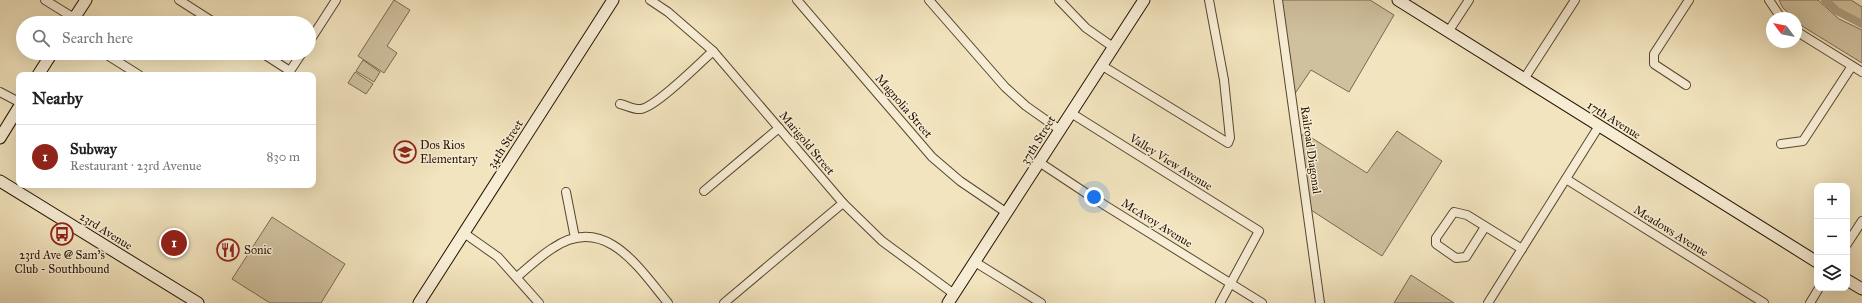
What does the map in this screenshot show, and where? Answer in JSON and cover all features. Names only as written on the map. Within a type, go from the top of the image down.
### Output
[{"type":"main road","points":[[75,16],[86,0]]},
{"type":"main road","name":"34th Street","points":[[419,303],[613,0]]},
{"type":"main road","name":"37th Street","points":[[951,299],[1144,0]]},
{"type":"main road","name":"17th Avenue","points":[[1398,0],[1814,260]]},
{"type":"main road","points":[[40,72],[48,60]]},
{"type":"main road","points":[[0,138],[16,112]]},
{"type":"main road","name":"23rd Avenue","points":[[0,181],[198,303]]},
{"type":"main road","points":[[1850,282],[1862,289]]},
{"type":"street","points":[[45,0],[66,16]]},
{"type":"street","points":[[179,0],[204,16]]},
{"type":"street","points":[[316,31],[336,0]]},
{"type":"street","name":"Marigold Street","points":[[650,0],[668,12],[713,52],[843,203],[892,249],[951,299]]},
{"type":"street","name":"Magnolia Street","points":[[797,0],[932,157],[960,181],[1007,213]]},
{"type":"street","points":[[929,0],[1005,87],[1026,106],[1060,130]]},
{"type":"street","points":[[1059,0],[1086,28],[1113,47]]},
{"type":"street","points":[[1101,65],[1228,143],[1230,138],[1224,80],[1208,0]]},
{"type":"street","name":"Railroad Diagonal","points":[[1278,0],[1320,303]]},
{"type":"street","points":[[1448,32],[1469,0]]},
{"type":"street","points":[[1524,79],[1575,0]]},
{"type":"street","points":[[1686,85],[1654,64],[1654,54],[1689,0]]},
{"type":"street","points":[[1769,0],[1777,12]]},
{"type":"street","points":[[1802,35],[1862,72]]},
{"type":"street","points":[[620,104],[636,109],[644,108],[660,98],[713,52]]},
{"type":"street","points":[[115,60],[134,72]]},
{"type":"street","points":[[271,60],[288,72]]},
{"type":"street","points":[[290,72],[297,60]]},
{"type":"street","points":[[1781,144],[1803,141],[1852,66]]},
{"type":"street","points":[[0,92],[16,100]]},
{"type":"street","name":"Valley View Avenue","points":[[1070,113],[1259,231],[1230,283]]},
{"type":"street","points":[[1488,303],[1599,126]]},
{"type":"street","points":[[704,191],[779,128]]},
{"type":"street","name":"McAvoy Avenue","points":[[1039,162],[1262,303]]},
{"type":"street","name":"Meadows Avenue","points":[[1566,179],[1764,303]]},
{"type":"street","points":[[566,192],[575,238]]},
{"type":"street","points":[[724,303],[843,203]]},
{"type":"street","points":[[1485,227],[1466,257],[1456,258],[1436,244],[1436,238],[1454,212],[1467,216],[1522,249]]},
{"type":"street","points":[[1850,239],[1862,221]]},
{"type":"street","points":[[464,233],[498,257],[539,303]]},
{"type":"street","points":[[517,277],[554,248],[575,238],[596,238],[612,243],[624,252],[668,303]]},
{"type":"street","points":[[975,262],[1041,303]]},
{"type":"street","points":[[1220,303],[1230,283]]},
{"type":"street","points":[[1810,303],[1817,291]]},
{"type":"shaded area","points":[[394,0],[410,10],[387,46],[397,53],[384,73],[358,56]]},
{"type":"shaded area","points":[[1281,0],[1370,0],[1394,15],[1349,92],[1311,70],[1294,95]]},
{"type":"shaded area","points":[[1779,0],[1818,0],[1839,19],[1862,30],[1862,63],[1802,26],[1802,12],[1787,12],[1783,8]]},
{"type":"shaded area","points":[[1829,0],[1851,0],[1862,7],[1862,21],[1839,10]]},
{"type":"shaded area","points":[[363,60],[380,72],[374,82],[356,71]]},
{"type":"shaded area","points":[[355,72],[373,84],[366,94],[348,83]]},
{"type":"shaded area","points":[[1397,131],[1442,161],[1382,256],[1311,210],[1300,138],[1304,133],[1367,173]]},
{"type":"shaded area","points":[[272,217],[345,264],[321,303],[270,303],[232,279]]},
{"type":"shaded area","points":[[1411,275],[1454,303],[1394,303]]},
{"type":"waterway","points":[[1825,0],[1837,11],[1862,24]]},
{"type":"place","name":"Dos Rios Elementary","points":[[405,152]]},
{"type":"place","name":"23rd Ave @ Sam's Club - Southbound","points":[[62,234]]},
{"type":"place","name":"Subway","points":[[174,243]]},
{"type":"place","name":"Sonic","points":[[228,250]]}]
